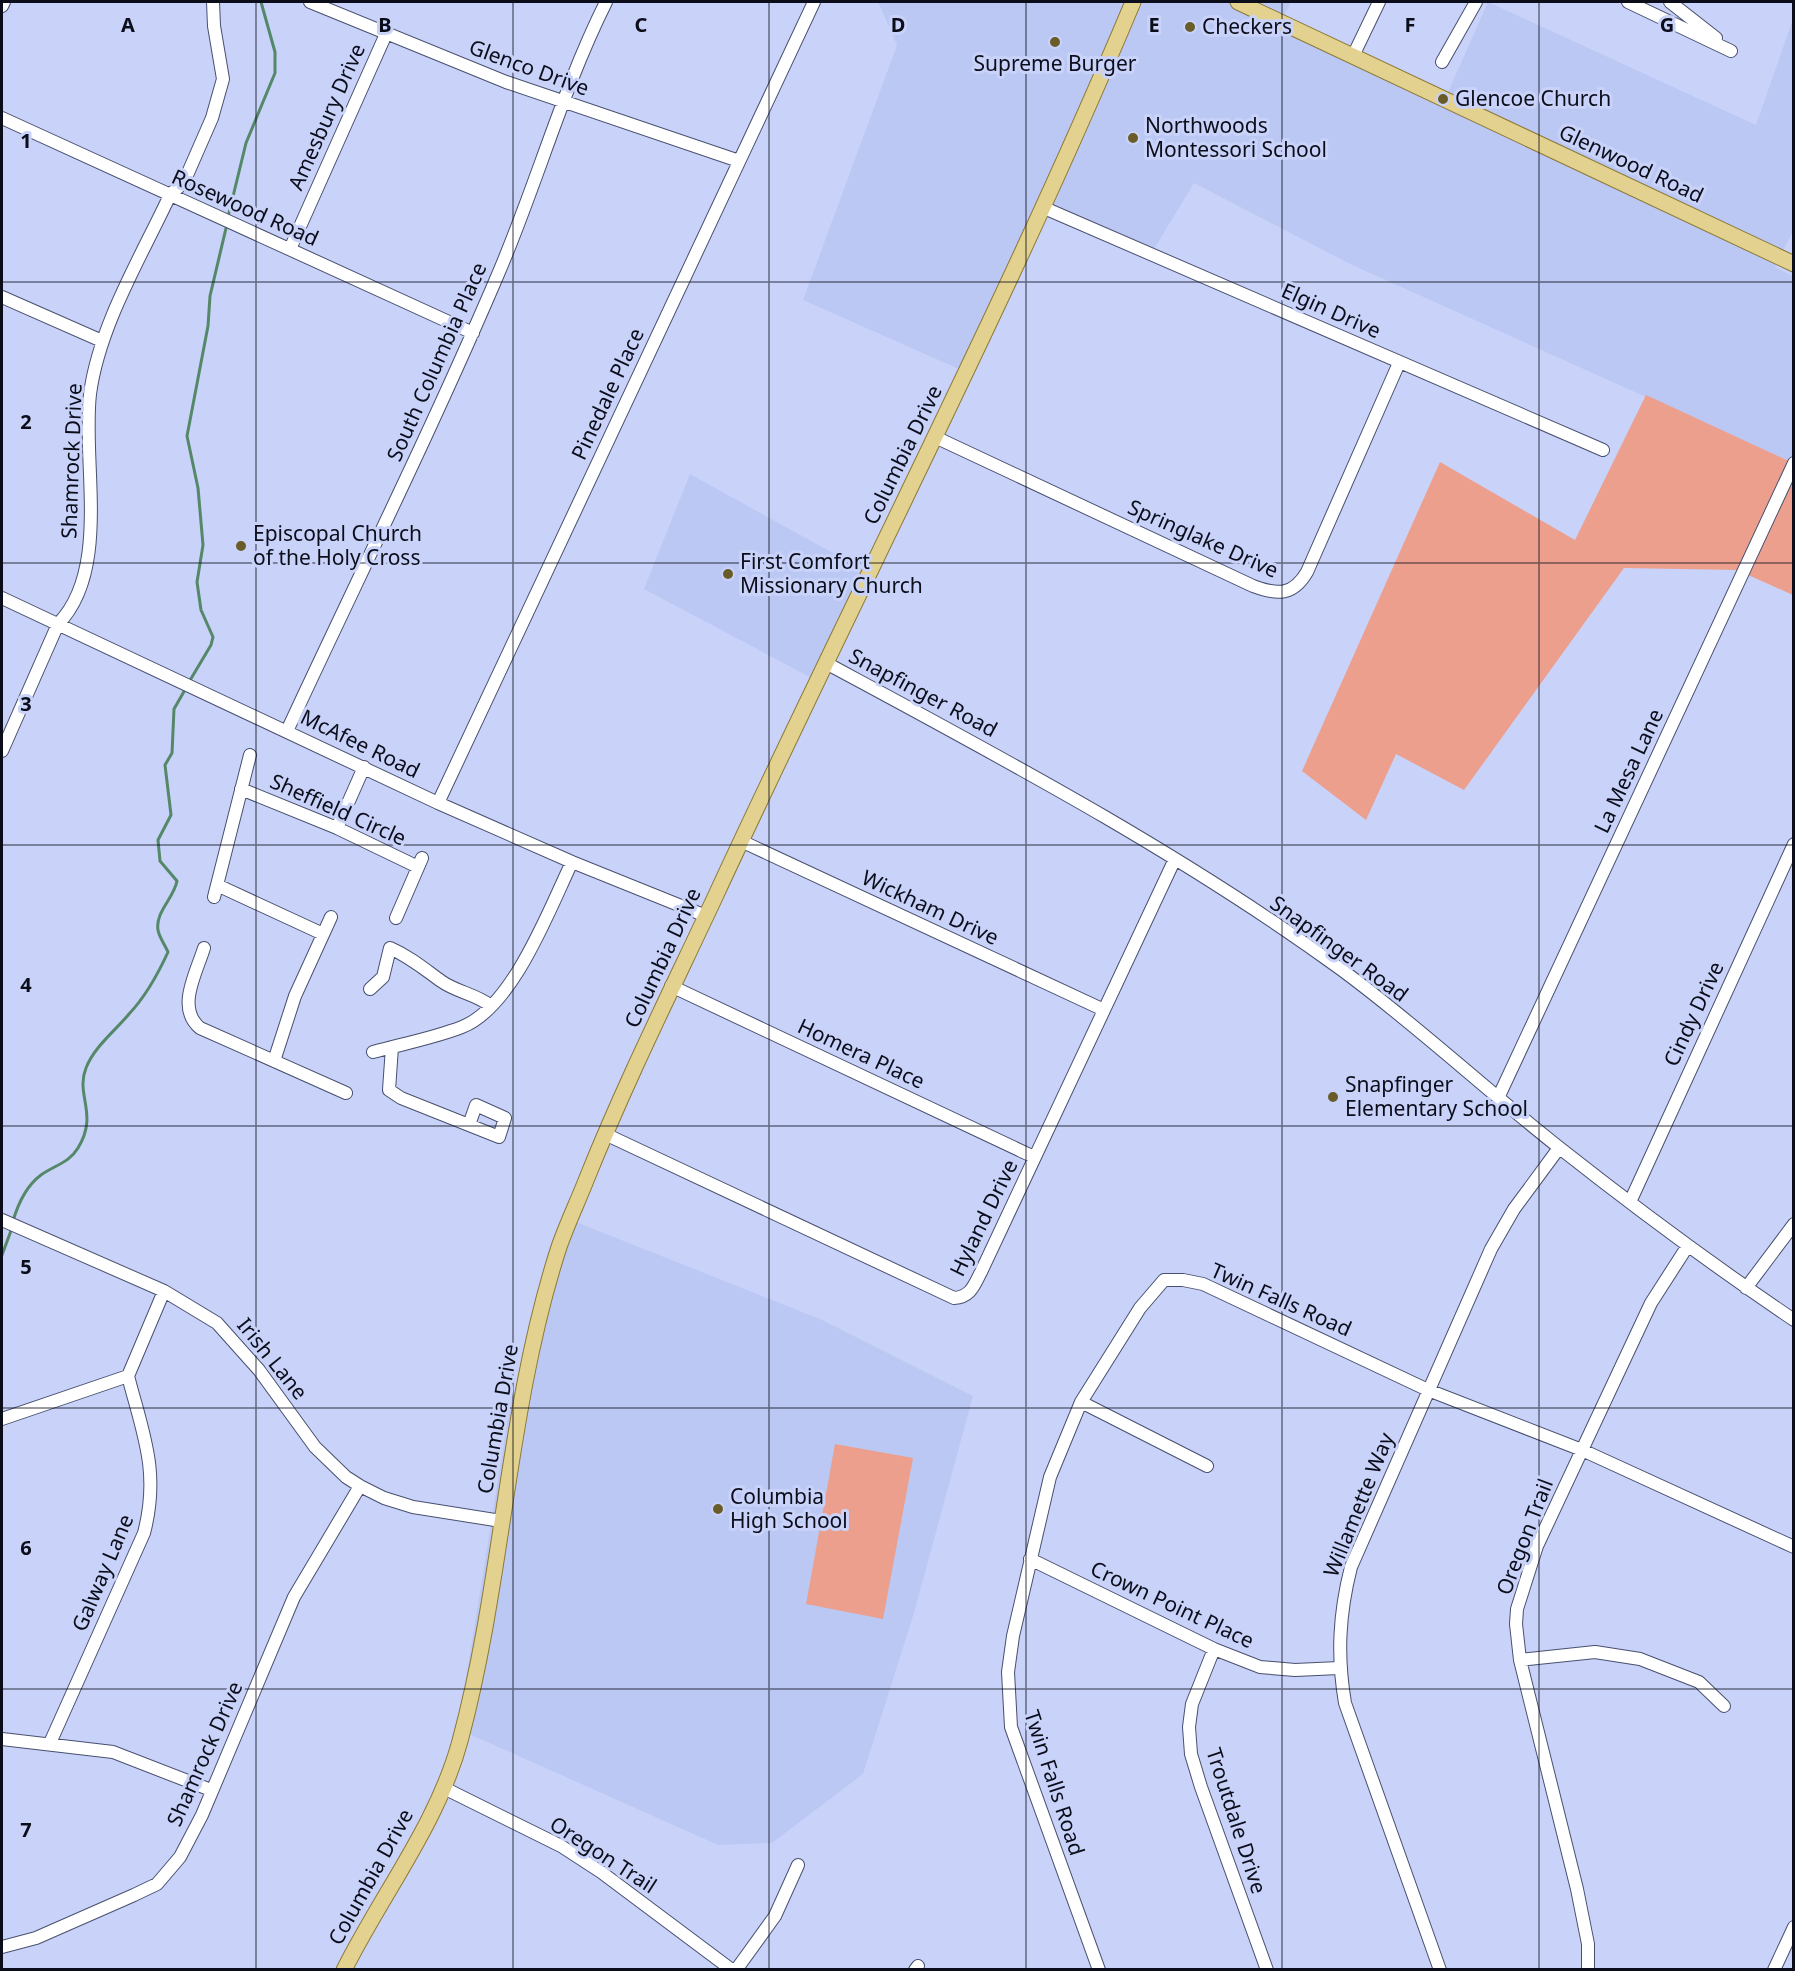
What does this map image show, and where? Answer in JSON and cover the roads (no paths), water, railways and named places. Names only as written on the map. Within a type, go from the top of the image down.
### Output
[{"type":"main road","name":"Columbia Drive","points":[[344,1970],[444,1788],[460,1742],[477,1661],[520,1406],[536,1331],[559,1248],[605,1134],[671,986],[935,437],[1042,207],[1133,2]]},
{"type":"main road","name":"Glenwood Road","points":[[1238,2],[1794,264]]},
{"type":"street","points":[[2,6],[4,2]]},
{"type":"street","name":"Shamrock Drive","points":[[2,751],[58,624],[70,613],[87,565],[90,394],[102,341],[170,195],[184,182],[212,118],[222,79],[213,2]]},
{"type":"street","name":"Glenco Drive","points":[[310,2],[564,102],[739,161]]},
{"type":"street","name":"South Columbia Place","points":[[287,731],[473,333],[525,213],[564,102],[606,2]]},
{"type":"street","name":"Pinedale Place","points":[[438,803],[814,2]]},
{"type":"street","points":[[1353,56],[1379,2]]},
{"type":"street","points":[[1442,62],[1476,2]]},
{"type":"street","points":[[1628,2],[1731,51],[1671,2]]},
{"type":"street","name":"Amesbury Drive","points":[[290,249],[386,33]]},
{"type":"street","name":"Rosewood Road","points":[[2,118],[473,333]]},
{"type":"street","name":"Elgin Drive","points":[[1042,207],[1603,450]]},
{"type":"street","points":[[2,297],[102,341]]},
{"type":"street","name":"Springlake Drive","points":[[935,437],[1253,586],[1280,594],[1293,590],[1307,572],[1399,363]]},
{"type":"street","name":"La Mesa Lane","points":[[1499,1096],[1794,463]]},
{"type":"street","name":"McAfee Road","points":[[2,598],[438,803],[572,862],[706,916]]},
{"type":"street","name":"Snapfinger Road","points":[[826,663],[1061,790],[1261,915],[1342,970],[1499,1096],[1559,1148],[1687,1247],[1794,1320]]},
{"type":"street","points":[[250,755],[215,891],[323,934]]},
{"type":"street","points":[[337,828],[364,767]]},
{"type":"street","name":"Sheffield Circle","points":[[241,789],[420,862],[396,918]]},
{"type":"street","name":"Wickham Drive","points":[[741,841],[1104,1010]]},
{"type":"street","name":"Cindy Drive","points":[[1630,1202],[1794,844]]},
{"type":"street","name":"Hyland Drive","points":[[605,1134],[954,1298],[970,1292],[1174,861]]},
{"type":"street","points":[[373,1052],[463,1027],[486,1013],[517,974],[572,862]]},
{"type":"street","points":[[274,1061],[295,996],[331,917]]},
{"type":"street","points":[[204,948],[187,1006],[191,1021],[200,1028],[346,1094]]},
{"type":"street","points":[[370,989],[383,977],[390,948],[420,963],[441,981],[491,1006]]},
{"type":"street","name":"Homera Place","points":[[671,986],[1034,1157]]},
{"type":"street","points":[[392,1047],[389,1090],[401,1098],[469,1125]]},
{"type":"street","name":"Willamette Way","points":[[1440,1970],[1345,1703],[1339,1668],[1343,1601],[1351,1567],[1491,1249],[1515,1209],[1559,1148]]},
{"type":"street","name":"Irish Lane","points":[[2,1220],[164,1291],[217,1323],[235,1340],[315,1447],[346,1477],[360,1486],[384,1498],[413,1507],[501,1521]]},
{"type":"street","points":[[1746,1288],[1794,1224]]},
{"type":"street","name":"Oregon Trail","points":[[1588,1970],[1588,1944],[1578,1889],[1520,1660],[1516,1624],[1520,1595],[1537,1546],[1651,1303],[1687,1247]]},
{"type":"street","name":"Twin Falls Road","points":[[1099,1970],[1011,1727],[1008,1672],[1030,1559],[1050,1476],[1082,1402],[1149,1296],[1164,1280],[1183,1280],[1203,1284],[1428,1390],[1582,1450],[1794,1547]]},
{"type":"street","points":[[2,1419],[128,1376],[164,1291]]},
{"type":"street","name":"Galway Lane","points":[[50,1743],[144,1533],[151,1505],[152,1468],[128,1376]]},
{"type":"street","points":[[1082,1402],[1207,1466]]},
{"type":"street","name":"Shamrock Drive","points":[[2,1947],[36,1938],[90,1916],[157,1884],[180,1857],[202,1815],[294,1597],[360,1486]]},
{"type":"street","name":"Crown Point Place","points":[[1030,1559],[1214,1649],[1260,1667],[1295,1670],[1339,1668]]},
{"type":"street","name":"Troutdale Drive","points":[[1214,1649],[1192,1704],[1191,1754],[1267,1970]]},
{"type":"street","points":[[1520,1660],[1595,1652],[1640,1659],[1699,1682],[1724,1706]]},
{"type":"street","points":[[2,1739],[113,1752],[211,1790]]},
{"type":"street","name":"Oregon Trail","points":[[444,1788],[561,1846],[601,1872],[734,1970]]},
{"type":"street","points":[[734,1970],[775,1916],[798,1865]]},
{"type":"street","points":[[1774,1970],[1794,1927]]},
{"type":"waterway","points":[[228,217],[246,143],[275,73],[275,52],[261,2]]},
{"type":"waterway","points":[[189,682],[211,645],[213,637],[201,610],[197,582],[203,545],[198,488],[187,436],[208,326],[210,296],[227,224]]},
{"type":"waterway","points":[[13,1221],[20,1202],[31,1184],[70,1157],[78,1148],[87,1125],[83,1087],[86,1068],[99,1046],[141,1000],[168,952],[158,930],[158,923],[177,881],[160,861],[158,840],[171,815],[165,765],[172,753],[174,709],[186,688]]},
{"type":"waterway","points":[[2,1255],[12,1228]]},
{"type":"place","name":"Checkers","points":[[1190,27]]},
{"type":"place","name":"Supreme Burger","points":[[1055,42]]},
{"type":"place","name":"Glencoe Church","points":[[1443,99]]},
{"type":"place","name":"Northwoods Montessori School","points":[[1133,138]]},
{"type":"place","name":"Episcopal Church of the Holy Cross","points":[[241,546]]},
{"type":"place","name":"First Comfort Missionary Church","points":[[728,574]]},
{"type":"place","name":"Snapfinger Elementary School","points":[[1333,1097]]},
{"type":"place","name":"Columbia High School","points":[[718,1509]]}]
